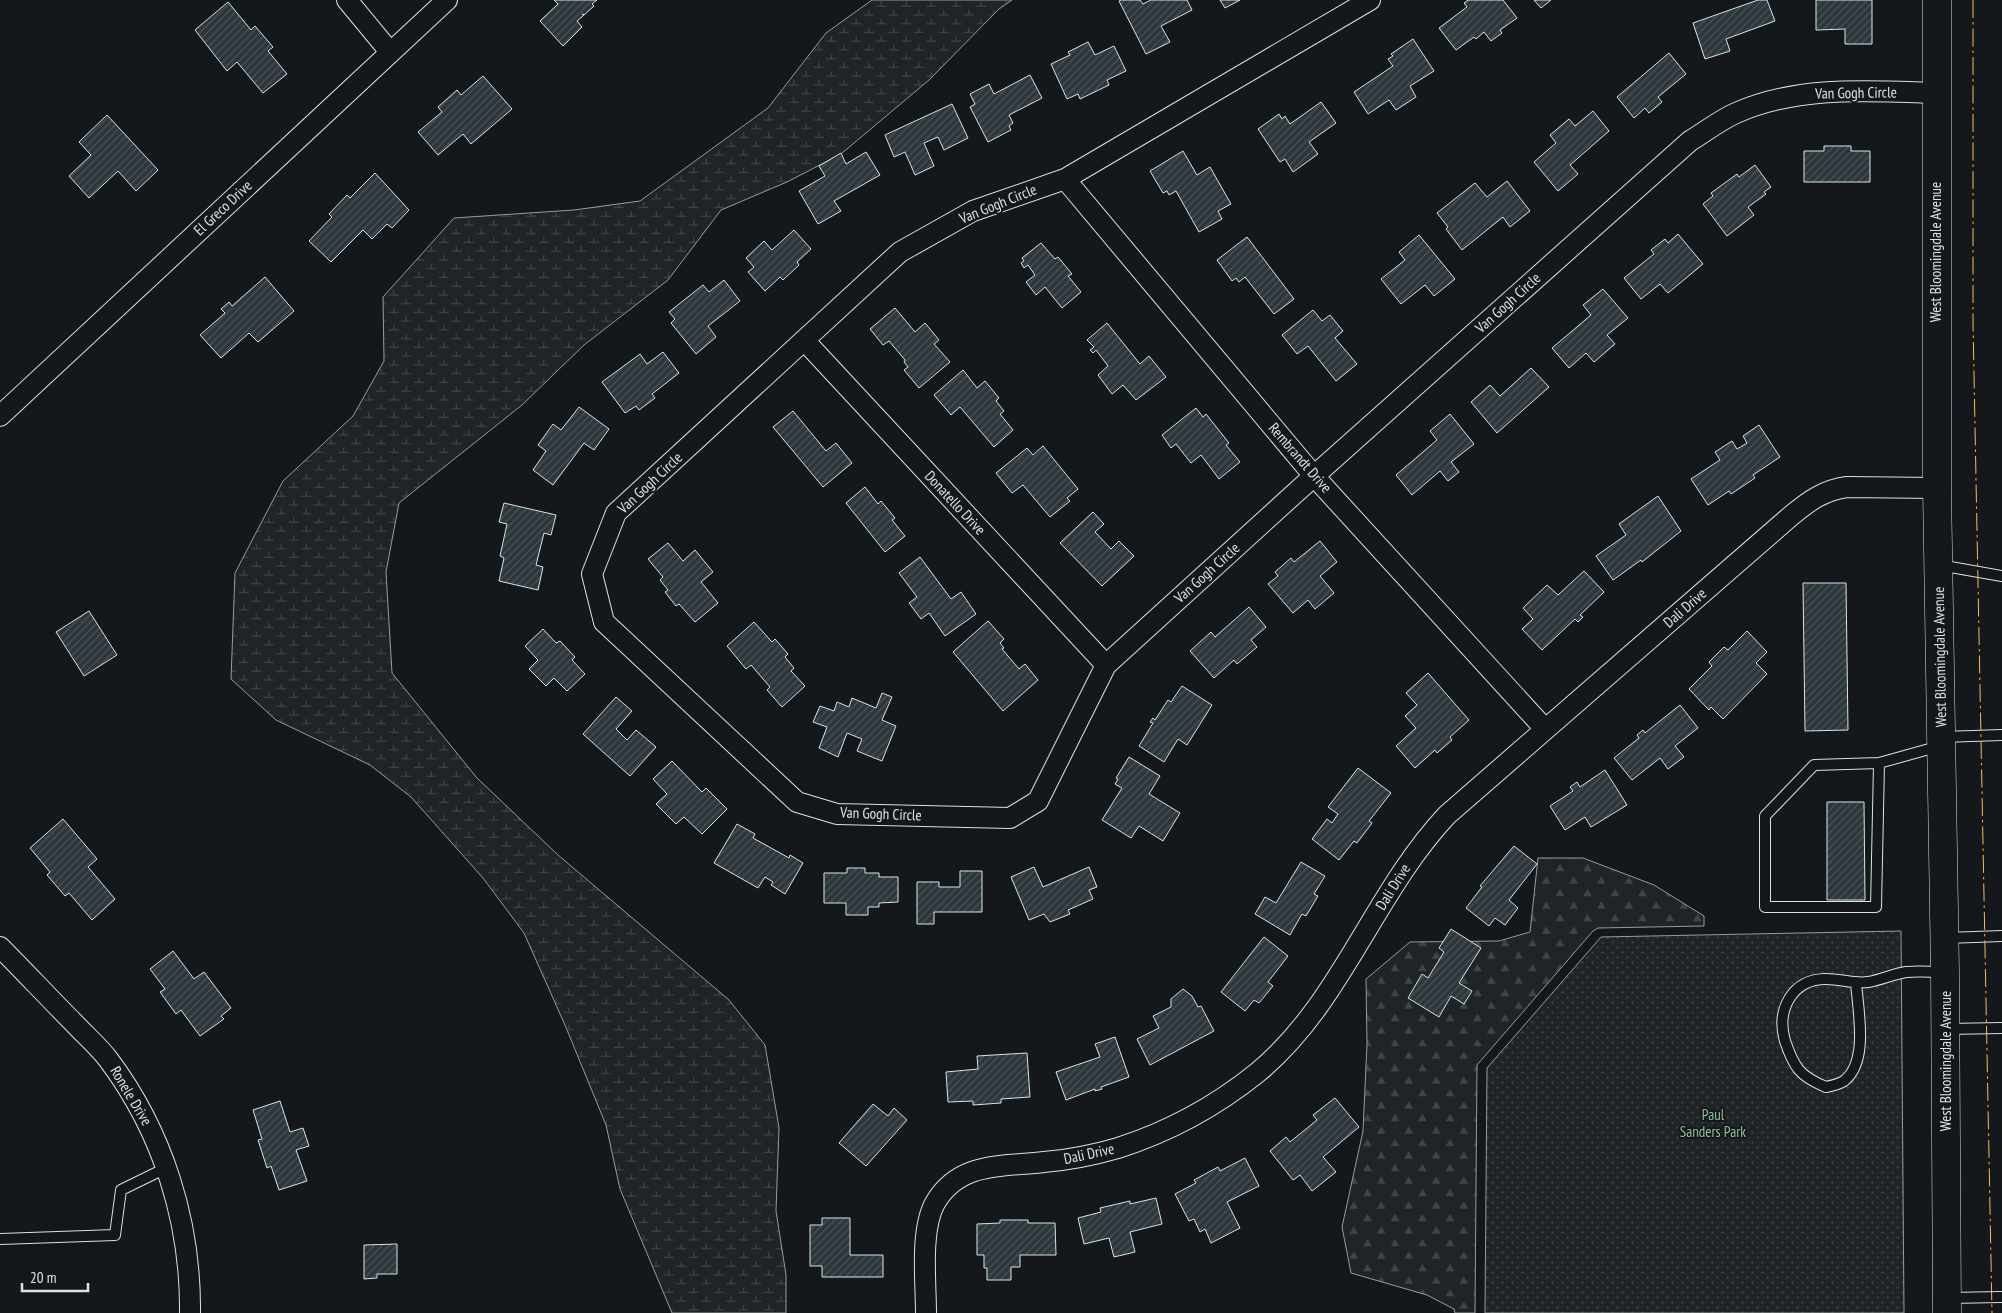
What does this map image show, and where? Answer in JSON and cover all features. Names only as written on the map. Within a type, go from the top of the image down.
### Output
[{"type":"main road","name":"West Bloomingdale Avenue","points":[[1936,0],[1936,488],[1946,1030],[1947,1305]]},
{"type":"street","points":[[347,0],[390,52]]},
{"type":"street","name":"El Greco Drive","points":[[0,416],[447,0]]},
{"type":"street","name":"Van Gogh Circle","points":[[1370,0],[1065,179],[973,211],[900,252],[616,513],[592,574],[604,622],[797,802],[837,814],[1010,818],[1038,802],[1106,665],[1314,476],[1690,142],[1733,114],[1779,98],[1811,93],[1845,91],[1936,93]]},
{"type":"street","name":"Rembrandt Drive","points":[[1065,179],[1314,476],[1545,729]]},
{"type":"street","name":"Donatello Drive","points":[[804,340],[1106,665]]},
{"type":"street","name":"Dali Drive","points":[[926,1313],[928,1222],[936,1202],[948,1187],[966,1173],[987,1167],[1064,1160],[1092,1155],[1125,1145],[1200,1112],[1242,1084],[1288,1043],[1312,1015],[1406,866],[1434,829],[1473,791],[1792,515],[1814,498],[1835,489],[1847,487],[1936,488]]},
{"type":"street","name":"Ronele Drive","points":[[0,947],[108,1058],[148,1121],[166,1168],[181,1216],[190,1282],[190,1313]]},
{"type":"lane","points":[[1938,564],[2002,576]]},
{"type":"lane","points":[[1879,763],[1876,907],[1765,907],[1765,816],[1814,765],[1879,763],[1941,742],[2002,735]]},
{"type":"lane","points":[[1944,938],[2002,936]]},
{"type":"lane","points":[[1856,983],[1859,1055],[1854,1072],[1843,1082],[1826,1087],[1808,1080],[1792,1061],[1784,1036],[1782,1015],[1788,998],[1800,987],[1811,981],[1825,979],[1856,983],[1869,982],[1907,972],[1945,972]]},
{"type":"lane","points":[[1946,1030],[2002,1028]]},
{"type":"lane","points":[[0,1239],[115,1236],[121,1190],[166,1168]]},
{"type":"lane","points":[[1947,1305],[2002,1297]]},
{"type":"green space","points":[[872,0],[1012,0],[999,9],[929,80],[841,154],[787,182],[721,210],[668,280],[584,345],[522,405],[399,503],[386,572],[392,673],[477,778],[558,855],[729,1000],[765,1045],[779,1128],[776,1211],[786,1275],[786,1313],[672,1313],[620,1189],[606,1125],[565,1025],[524,933],[483,878],[411,797],[370,765],[276,720],[231,679],[235,573],[283,481],[353,416],[384,361],[383,297],[454,218],[574,210],[640,201],[768,108],[826,33]]},
{"type":"green space","points":[[1538,858],[1583,858],[1654,885],[1704,916],[1704,926],[1598,928],[1593,931],[1477,1065],[1475,1313],[1455,1313],[1454,1309],[1427,1295],[1351,1273],[1342,1227],[1363,1131],[1367,1044],[1366,979],[1410,942],[1499,941],[1530,932]]},
{"type":"green space","name":"Paul Sanders Park","points":[[1901,931],[1904,1313],[1485,1313],[1487,1068],[1601,937]]},
{"type":"building","points":[[554,0],[597,0],[592,4],[594,6],[577,21],[582,27],[563,46],[540,21],[558,4]]},
{"type":"building","points":[[1140,0],[1143,4],[1151,0],[1187,0],[1192,10],[1161,26],[1170,42],[1146,54],[1119,1]]},
{"type":"building","points":[[1220,0],[1240,0],[1225,8]]},
{"type":"building","points":[[1468,0],[1503,0],[1517,18],[1500,30],[1502,33],[1491,41],[1484,32],[1476,39],[1474,37],[1456,50],[1439,28],[1467,7],[1464,3]]},
{"type":"building","points":[[1534,0],[1551,0],[1541,8]]},
{"type":"building","points":[[1758,0],[1767,0],[1775,21],[1726,39],[1730,51],[1705,59],[1693,23]]},
{"type":"building","points":[[1816,0],[1872,0],[1872,44],[1845,44],[1845,29],[1816,30]]},
{"type":"building","points":[[228,2],[251,30],[255,26],[273,47],[268,51],[287,74],[263,93],[237,62],[227,71],[195,30]]},
{"type":"building","points":[[1413,39],[1434,71],[1410,86],[1416,97],[1396,110],[1389,100],[1368,114],[1354,92],[1393,66],[1388,59],[1393,56],[1391,54]]},
{"type":"building","points":[[1088,42],[1095,55],[1114,46],[1126,71],[1107,80],[1109,85],[1080,99],[1078,94],[1067,99],[1051,64],[1070,55],[1068,52]]},
{"type":"building","points":[[1669,53],[1686,74],[1658,97],[1662,102],[1649,113],[1645,108],[1634,118],[1617,97]]},
{"type":"building","points":[[1030,75],[1042,98],[1009,115],[1013,123],[1009,126],[1011,130],[988,142],[970,107],[975,104],[970,94],[989,84],[994,94]]},
{"type":"building","points":[[483,76],[512,109],[471,144],[463,134],[438,155],[418,132],[442,112],[438,107],[457,90],[461,95]]},
{"type":"building","points":[[1321,102],[1336,123],[1309,142],[1318,154],[1293,172],[1285,159],[1280,162],[1258,129],[1279,114],[1282,119],[1285,116],[1290,124]]},
{"type":"building","points":[[952,104],[968,138],[944,150],[938,137],[924,143],[934,166],[915,175],[905,152],[894,157],[885,135]]},
{"type":"building","points":[[1593,111],[1609,131],[1570,165],[1578,174],[1558,191],[1534,162],[1556,143],[1550,135],[1569,119],[1575,126]]},
{"type":"building","points":[[107,115],[158,170],[136,191],[118,171],[89,198],[69,176],[91,155],[79,142]]},
{"type":"building","points":[[1824,146],[1851,146],[1851,151],[1870,151],[1870,182],[1804,182],[1804,151],[1824,151]]},
{"type":"building","points":[[1183,151],[1197,175],[1210,167],[1231,204],[1218,211],[1222,219],[1199,232],[1176,191],[1169,195],[1167,191],[1163,193],[1150,171]]},
{"type":"building","points":[[866,152],[880,175],[834,201],[841,211],[818,224],[799,191],[825,176],[819,166],[841,153],[846,164]]},
{"type":"building","points":[[1755,165],[1771,187],[1764,192],[1766,194],[1748,207],[1754,215],[1727,236],[1703,204],[1713,196],[1711,193],[1737,174],[1739,177]]},
{"type":"building","points":[[375,173],[409,210],[392,228],[387,224],[372,239],[363,230],[331,262],[309,241],[332,217],[329,214],[347,195],[350,198]]},
{"type":"building","points":[[1507,181],[1530,211],[1510,227],[1503,217],[1462,250],[1446,229],[1448,227],[1437,213],[1475,183],[1487,197]]},
{"type":"building","points":[[794,230],[811,249],[797,262],[799,265],[783,280],[780,277],[765,291],[748,272],[754,267],[746,258],[764,241],[772,250]]},
{"type":"building","points":[[1678,234],[1703,264],[1668,293],[1660,284],[1641,299],[1624,278],[1654,254],[1651,250],[1665,239],[1668,243]]},
{"type":"building","points":[[1419,235],[1455,279],[1434,296],[1425,285],[1401,304],[1381,279],[1405,260],[1399,252]]},
{"type":"building","points":[[1247,237],[1294,299],[1274,314],[1245,277],[1239,282],[1236,278],[1232,281],[1217,260]]},
{"type":"building","points":[[1041,243],[1055,259],[1058,257],[1072,274],[1068,276],[1081,292],[1062,308],[1045,287],[1036,295],[1026,282],[1035,275],[1028,265],[1024,268],[1021,263],[1024,261],[1022,258]]},
{"type":"building","points":[[265,277],[294,311],[258,342],[249,333],[221,358],[200,335],[225,313],[221,309],[229,302],[232,306]]},
{"type":"building","points":[[724,280],[740,301],[708,326],[716,337],[696,354],[671,323],[675,319],[669,312],[703,285],[709,292]]},
{"type":"building","points":[[1603,289],[1628,318],[1607,335],[1615,344],[1594,362],[1586,353],[1569,368],[1552,348],[1591,315],[1583,305]]},
{"type":"building","points":[[895,308],[915,332],[925,323],[939,340],[934,344],[950,362],[919,388],[904,370],[908,367],[904,362],[905,360],[889,341],[883,345],[870,329]]},
{"type":"building","points":[[1313,310],[1322,321],[1330,315],[1343,331],[1335,338],[1357,364],[1336,381],[1308,346],[1297,354],[1282,335]]},
{"type":"building","points":[[1107,323],[1140,364],[1149,356],[1166,377],[1136,400],[1123,385],[1112,394],[1098,375],[1108,366],[1096,350],[1093,353],[1090,350],[1094,347],[1087,340]]},
{"type":"building","points":[[663,352],[679,373],[652,394],[655,398],[639,410],[636,406],[625,413],[602,382],[640,354],[647,364]]},
{"type":"building","points":[[1531,368],[1549,387],[1497,433],[1471,402],[1490,385],[1500,396]]},
{"type":"building","points":[[963,370],[977,388],[985,381],[999,398],[996,401],[1004,411],[1000,414],[1013,430],[994,447],[960,407],[951,415],[934,395]]},
{"type":"building","points":[[579,407],[609,429],[594,450],[584,443],[553,485],[533,470],[546,451],[538,445],[553,424],[561,430]]},
{"type":"building","points":[[1196,408],[1203,417],[1206,414],[1229,443],[1226,445],[1240,462],[1219,479],[1201,455],[1191,463],[1176,444],[1171,448],[1162,435]]},
{"type":"building","points":[[793,411],[826,451],[836,443],[852,463],[823,487],[773,427]]},
{"type":"building","points":[[1450,414],[1474,444],[1451,462],[1459,472],[1448,481],[1440,471],[1412,495],[1396,475],[1437,440],[1430,431]]},
{"type":"building","points":[[1759,425],[1780,457],[1753,475],[1755,478],[1731,494],[1729,491],[1708,505],[1691,479],[1720,460],[1715,452],[1732,441],[1737,449],[1747,443],[1743,436]]},
{"type":"building","points":[[1043,446],[1078,489],[1067,498],[1070,501],[1050,517],[1023,485],[1012,493],[996,473],[1027,448],[1033,455]]},
{"type":"building","points":[[865,487],[878,504],[881,501],[895,518],[892,520],[905,536],[885,552],[846,503]]},
{"type":"building","points":[[1658,496],[1681,531],[1642,562],[1641,560],[1613,580],[1596,556],[1626,535],[1619,524]]},
{"type":"building","points":[[504,503],[556,515],[551,535],[544,533],[536,565],[543,567],[538,590],[499,581],[504,558],[500,556],[507,524],[499,522]]},
{"type":"building","points":[[1093,512],[1104,524],[1095,532],[1111,549],[1119,541],[1134,556],[1102,586],[1060,543]]},
{"type":"building","points":[[1320,541],[1337,562],[1320,576],[1334,593],[1315,609],[1308,600],[1293,613],[1268,584],[1278,576],[1275,572],[1291,558],[1294,562]]},
{"type":"building","points":[[668,543],[683,561],[695,550],[713,572],[701,582],[718,603],[695,622],[679,604],[676,606],[665,592],[668,590],[660,580],[663,577],[648,559]]},
{"type":"building","points":[[920,557],[951,599],[961,592],[976,614],[945,636],[929,613],[921,619],[909,603],[917,597],[899,573]]},
{"type":"building","points":[[1584,571],[1604,592],[1580,615],[1583,617],[1578,622],[1575,619],[1542,650],[1522,629],[1533,619],[1523,608],[1547,585],[1558,595]]},
{"type":"building","points":[[1803,583],[1846,583],[1848,730],[1805,731]]},
{"type":"building","points":[[1249,607],[1266,627],[1251,640],[1257,647],[1237,664],[1234,660],[1214,678],[1190,651],[1211,632],[1215,637]]},
{"type":"building","points":[[89,611],[117,655],[84,676],[56,632]]},
{"type":"building","points":[[988,621],[1004,639],[1000,643],[1004,648],[1002,649],[1019,669],[1025,664],[1038,680],[1003,711],[953,652]]},
{"type":"building","points":[[754,622],[772,642],[775,639],[788,654],[785,657],[794,668],[791,671],[805,686],[782,707],[767,690],[770,687],[751,665],[746,669],[727,646]]},
{"type":"building","points":[[543,629],[556,643],[560,641],[575,657],[572,660],[585,674],[567,691],[554,678],[546,686],[529,669],[538,660],[525,646]]},
{"type":"building","points":[[1747,631],[1767,652],[1756,663],[1767,674],[1723,719],[1711,707],[1709,710],[1689,689],[1712,666],[1709,662],[1724,647],[1728,650]]},
{"type":"building","points":[[1428,673],[1469,720],[1450,737],[1452,740],[1437,753],[1435,750],[1415,768],[1396,746],[1416,728],[1405,716],[1417,705],[1406,693]]},
{"type":"building","points":[[1182,686],[1212,705],[1187,745],[1178,739],[1164,762],[1139,746],[1153,723],[1150,722],[1153,718],[1155,720],[1168,700],[1171,702]]},
{"type":"building","points":[[882,693],[892,697],[882,720],[896,726],[882,761],[857,751],[862,739],[847,733],[838,757],[819,748],[827,727],[813,722],[820,706],[834,711],[837,702],[849,707],[852,698],[876,708]]},
{"type":"building","points":[[616,697],[632,711],[616,729],[627,740],[636,730],[656,747],[630,776],[583,734]]},
{"type":"building","points":[[1680,705],[1698,728],[1675,746],[1684,757],[1668,769],[1660,758],[1632,780],[1614,758],[1639,738],[1637,735],[1643,730],[1645,733]]},
{"type":"building","points":[[1129,757],[1160,776],[1149,794],[1180,813],[1163,841],[1139,826],[1131,838],[1102,820],[1122,788],[1115,784],[1118,779],[1116,778]]},
{"type":"building","points":[[672,761],[702,792],[706,788],[727,809],[702,834],[684,817],[676,824],[656,804],[667,794],[653,779]]},
{"type":"building","points":[[1358,768],[1391,793],[1369,821],[1372,823],[1357,843],[1354,841],[1339,860],[1312,839],[1327,819],[1332,823],[1338,814],[1328,807]]},
{"type":"building","points":[[1605,770],[1627,805],[1591,827],[1585,817],[1565,830],[1550,806],[1573,791],[1570,787],[1577,782],[1580,787]]},
{"type":"building","points":[[1827,802],[1864,802],[1865,900],[1827,900]]},
{"type":"building","points":[[63,819],[97,859],[88,867],[115,899],[92,920],[69,893],[65,896],[47,875],[50,872],[30,848]]},
{"type":"building","points":[[737,824],[755,834],[753,838],[789,858],[790,855],[803,863],[785,894],[771,885],[773,882],[765,877],[758,888],[714,863]]},
{"type":"building","points":[[1514,846],[1537,864],[1509,900],[1518,908],[1505,925],[1495,918],[1489,926],[1466,908],[1482,887],[1480,886]]},
{"type":"building","points":[[1301,862],[1325,876],[1314,894],[1318,896],[1306,916],[1302,914],[1290,935],[1255,914],[1265,897],[1276,903]]},
{"type":"building","points":[[1034,867],[1043,887],[1089,867],[1097,887],[1089,890],[1093,899],[1068,910],[1070,914],[1050,922],[1044,914],[1029,920],[1011,877]]},
{"type":"building","points":[[847,868],[865,868],[865,873],[879,873],[879,877],[898,877],[898,902],[879,903],[879,907],[868,907],[868,915],[846,915],[846,903],[824,903],[824,873],[847,873]]},
{"type":"building","points":[[960,871],[982,871],[982,912],[934,912],[934,924],[917,924],[917,882],[939,882],[939,887],[960,887]]},
{"type":"building","points":[[1451,929],[1481,948],[1459,983],[1472,991],[1464,1004],[1451,996],[1439,1017],[1408,998],[1422,974],[1428,978],[1444,952],[1439,948]]},
{"type":"building","points":[[1264,937],[1288,956],[1268,982],[1273,986],[1259,1003],[1254,1000],[1245,1011],[1221,992]]},
{"type":"building","points":[[173,951],[194,979],[204,972],[231,1008],[221,1016],[224,1019],[200,1036],[181,1010],[176,1014],[160,992],[165,989],[150,969]]},
{"type":"building","points":[[1183,989],[1192,996],[1198,1007],[1201,1006],[1214,1031],[1150,1065],[1137,1039],[1159,1028],[1153,1016],[1171,1007],[1171,999]]},
{"type":"building","points":[[1115,1037],[1129,1077],[1101,1087],[1102,1089],[1095,1091],[1095,1089],[1066,1100],[1056,1072],[1100,1057],[1095,1044]]},
{"type":"building","points":[[1027,1053],[1030,1097],[1001,1099],[1001,1103],[973,1105],[973,1101],[948,1102],[946,1072],[978,1069],[977,1056]]},
{"type":"building","points":[[1335,1098],[1359,1127],[1323,1157],[1336,1172],[1312,1191],[1300,1175],[1293,1180],[1270,1151],[1286,1137],[1290,1142],[1317,1120],[1313,1115]]},
{"type":"building","points":[[280,1101],[290,1132],[303,1128],[309,1146],[296,1150],[307,1181],[279,1190],[271,1166],[267,1168],[258,1140],[262,1139],[253,1110]]},
{"type":"building","points":[[873,1104],[888,1116],[894,1108],[907,1120],[866,1166],[839,1143]]},
{"type":"building","points":[[1245,1158],[1259,1186],[1227,1202],[1240,1228],[1211,1243],[1205,1229],[1200,1232],[1194,1219],[1189,1221],[1175,1194],[1196,1183],[1194,1180],[1218,1167],[1220,1171]]},
{"type":"building","points":[[1156,1198],[1162,1224],[1130,1232],[1135,1252],[1114,1257],[1109,1238],[1084,1244],[1078,1218],[1101,1212],[1100,1208],[1130,1201],[1130,1204]]},
{"type":"building","points":[[822,1218],[850,1218],[850,1255],[883,1255],[883,1277],[822,1277],[822,1266],[810,1266],[810,1225],[822,1225]]},
{"type":"building","points":[[1000,1220],[1028,1220],[1028,1223],[1055,1223],[1056,1255],[1020,1255],[1020,1267],[1011,1267],[1011,1280],[987,1280],[987,1268],[984,1268],[984,1255],[977,1255],[977,1224],[1000,1223]]},
{"type":"building","points":[[397,1244],[397,1274],[377,1274],[377,1278],[364,1279],[364,1245]]},
{"type":"power","points":[[1973,0],[1973,322],[1992,1313]]}]
